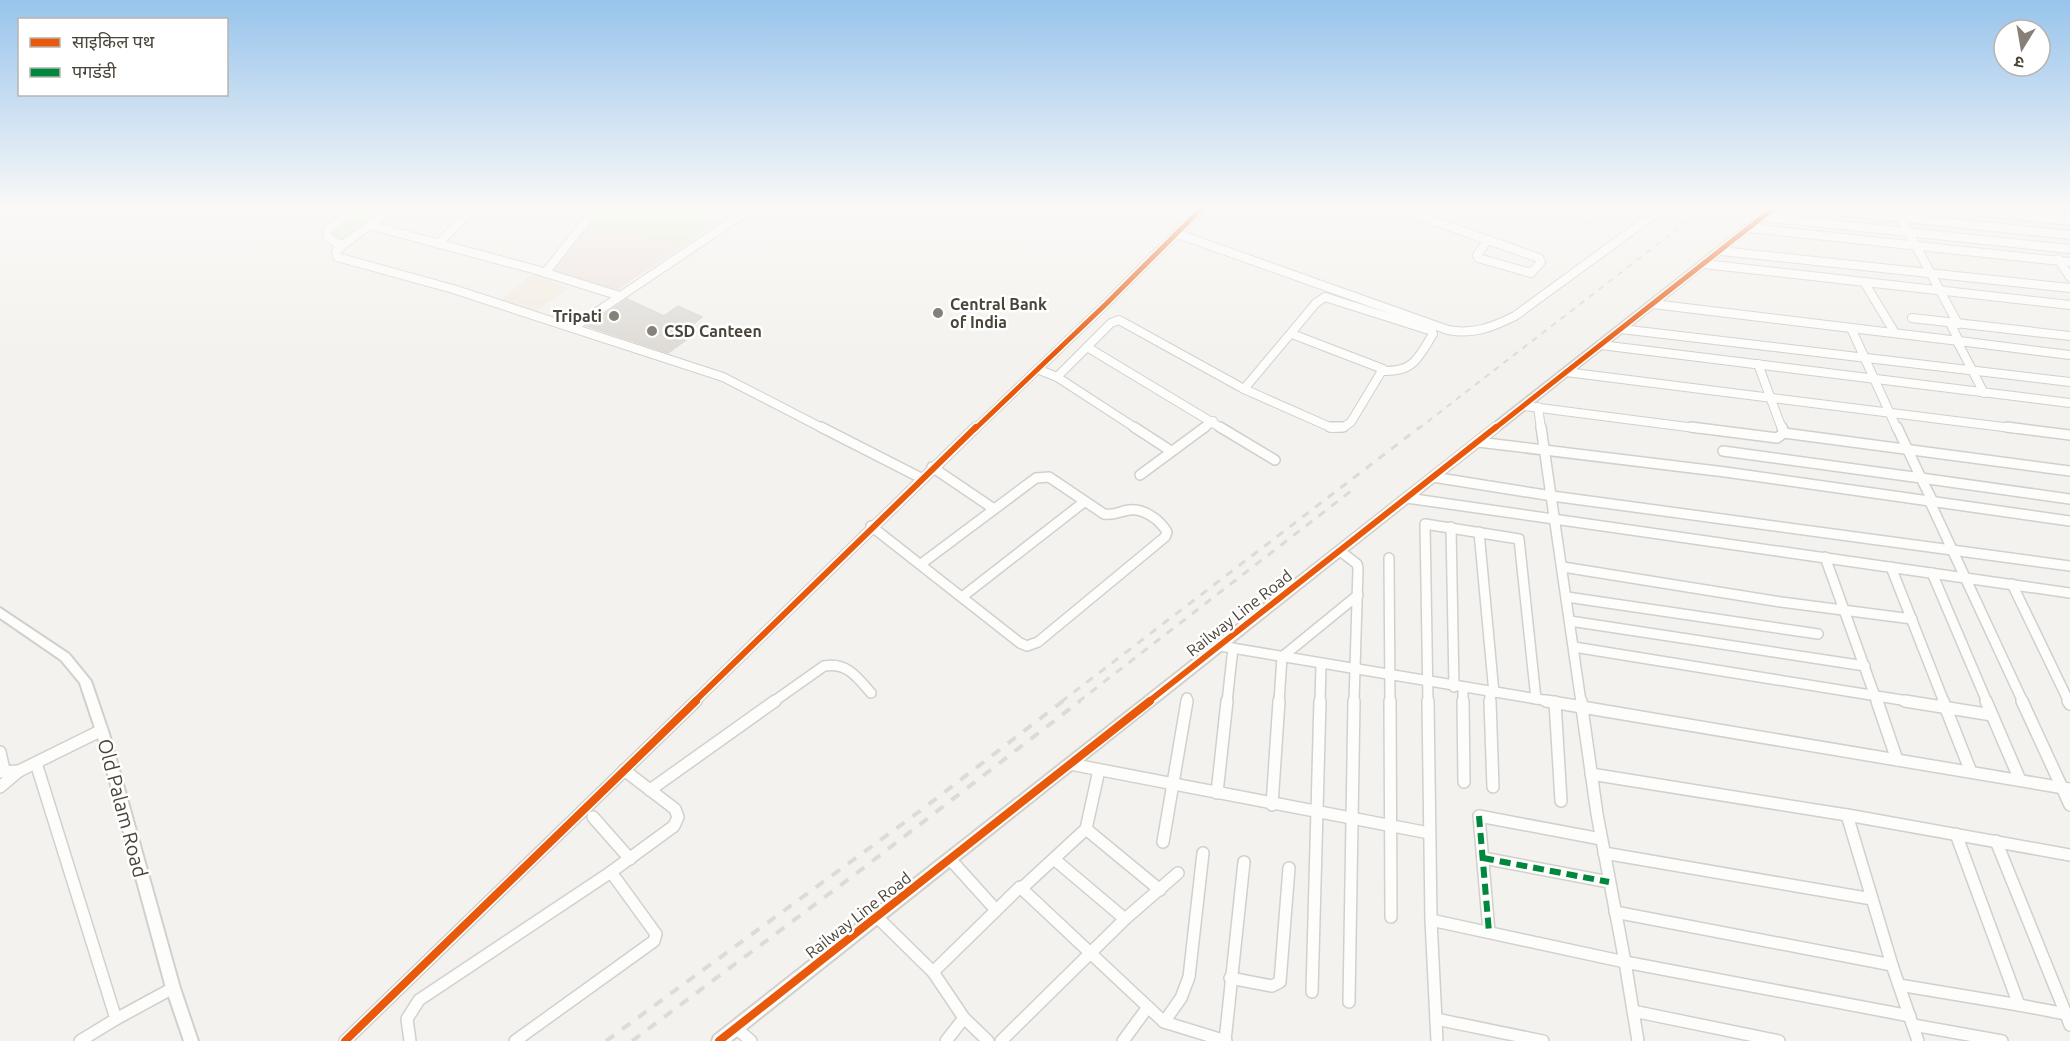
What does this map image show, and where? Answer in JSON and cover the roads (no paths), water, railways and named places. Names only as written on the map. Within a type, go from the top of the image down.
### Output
[{"type":"street","points":[[336,256],[453,289],[723,377],[921,478]]},
{"type":"street","points":[[481,256],[559,276],[620,296]]},
{"type":"street","points":[[545,273],[559,256]]},
{"type":"street","points":[[573,328],[680,256]]},
{"type":"street","points":[[345,1041],[809,591],[871,526],[932,467],[983,423],[1155,256]]},
{"type":"street","points":[[1239,256],[1465,334],[1515,316],[1598,256]]},
{"type":"street","points":[[1477,256],[1478,258],[1533,273],[1542,262],[1532,256]]},
{"type":"street","name":"Railway Line Road","points":[[719,1041],[1715,256]]},
{"type":"street","points":[[1765,256],[2070,288]]},
{"type":"street","points":[[1922,256],[1941,291],[1954,323],[1958,341],[1983,393]]},
{"type":"street","points":[[2004,256],[2070,262]]},
{"type":"street","points":[[2055,256],[2070,277]]},
{"type":"street","points":[[1704,264],[2070,305]]},
{"type":"street","points":[[1864,282],[1895,333]]},
{"type":"street","points":[[1244,389],[1318,301],[1327,297],[1432,331],[1433,334],[1411,368],[1399,372],[1383,371],[1378,366],[1292,334]]},
{"type":"street","points":[[1653,304],[2070,355]]},
{"type":"street","points":[[1912,318],[2070,336]]},
{"type":"street","points":[[1057,377],[1111,323],[1119,320],[1244,389],[1327,426],[1339,429],[1351,422],[1383,371]]},
{"type":"street","points":[[1851,328],[1888,412],[1909,449],[1952,549],[2066,788],[2070,805]]},
{"type":"street","points":[[1621,329],[2070,382]]},
{"type":"street","points":[[1601,345],[2070,403]]},
{"type":"street","points":[[1087,347],[1275,460]]},
{"type":"street","points":[[1758,364],[1784,433]]},
{"type":"street","points":[[1037,369],[1057,377],[1171,451]]},
{"type":"street","points":[[1566,372],[2070,435]]},
{"type":"street","points":[[1524,406],[1777,438],[1784,433],[2070,471]]},
{"type":"street","points":[[1538,407],[1601,839],[1638,1041]]},
{"type":"street","points":[[1140,475],[1213,421]]},
{"type":"street","points":[[1478,442],[1725,472],[2070,521]]},
{"type":"street","points":[[1723,451],[2070,499]]},
{"type":"street","points":[[932,467],[994,509]]},
{"type":"street","points":[[871,526],[1020,643],[1030,646],[1166,534],[1163,526],[1142,512],[1132,510],[1107,515],[1049,477],[1043,476],[994,509],[921,564]]},
{"type":"street","points":[[1434,477],[1552,496],[2070,566]]},
{"type":"street","points":[[1407,498],[2070,592]]},
{"type":"street","points":[[962,597],[1084,502]]},
{"type":"street","points":[[1437,1041],[1431,920],[1425,525],[1451,527],[1519,539],[1536,699]]},
{"type":"street","points":[[1451,527],[1464,782]]},
{"type":"street","points":[[1479,532],[1492,692],[1493,787]]},
{"type":"street","points":[[1340,551],[1357,564],[1358,595],[1351,819],[1349,1002]]},
{"type":"street","points":[[1825,557],[1847,613],[1897,760]]},
{"type":"street","points":[[1389,558],[1391,918]]},
{"type":"street","points":[[1563,567],[1694,586],[1847,613],[1912,619]]},
{"type":"street","points":[[1891,567],[1971,772]]},
{"type":"street","points":[[1932,573],[2020,780]]},
{"type":"street","points":[[2012,584],[2069,699]]},
{"type":"street","points":[[1272,804],[1282,657],[1358,595]]},
{"type":"street","points":[[1567,597],[1818,634]]},
{"type":"street","name":"Old Palam Road","points":[[0,612],[65,657],[86,681],[102,730],[173,988],[191,1041]]},
{"type":"street","points":[[1570,621],[1865,666]]},
{"type":"street","points":[[1220,646],[2066,788]]},
{"type":"street","points":[[1217,793],[1233,648]]},
{"type":"street","points":[[1574,648],[1992,716]]},
{"type":"street","points":[[650,790],[824,666],[837,663],[844,665],[871,693]]},
{"type":"street","points":[[1311,992],[1321,664]]},
{"type":"street","points":[[1163,843],[1187,698]]},
{"type":"street","points":[[1555,702],[1561,801]]},
{"type":"street","points":[[0,788],[19,771],[102,730]]},
{"type":"street","points":[[0,752],[2,771],[19,771]]},
{"type":"street","points":[[36,763],[116,1019]]},
{"type":"street","points":[[1070,764],[1429,833]]},
{"type":"street","points":[[933,972],[996,910],[1086,829],[1099,770]]},
{"type":"street","points":[[410,1041],[407,1019],[419,1000],[672,829],[678,817],[675,809],[624,771]]},
{"type":"street","points":[[1591,774],[1847,815],[2070,855]]},
{"type":"street","points":[[1847,815],[1892,965],[1918,1041]]},
{"type":"street","points":[[1489,932],[1479,816],[1601,839]]},
{"type":"street","points":[[593,817],[630,859]]},
{"type":"street","points":[[1086,829],[1160,890]]},
{"type":"street","points":[[1956,834],[2019,1005]]},
{"type":"street","points":[[1996,842],[2069,1018]]},
{"type":"street","points":[[1164,1022],[1181,998],[1189,977],[1203,853]]},
{"type":"street","points":[[1604,853],[1872,899]]},
{"type":"street","points":[[1483,858],[1609,882]]},
{"type":"street","points":[[950,859],[996,910]]},
{"type":"street","points":[[1054,859],[1125,919]]},
{"type":"street","points":[[1022,888],[1164,1022],[1226,1041],[1230,978],[1244,862]]},
{"type":"street","points":[[1230,978],[1272,986],[1276,986],[1280,981],[1289,868]]},
{"type":"street","points":[[514,1041],[654,941],[656,934],[611,872]]},
{"type":"street","points":[[1001,1041],[1125,919],[1178,873]]},
{"type":"street","points":[[1615,912],[1892,965]]},
{"type":"street","points":[[877,916],[933,972],[964,1018],[988,1041]]},
{"type":"street","points":[[1431,920],[2002,1041]]},
{"type":"street","points":[[1899,985],[2019,1005],[2069,1018]]},
{"type":"street","points":[[80,1041],[173,988]]},
{"type":"street","points":[[1122,1041],[1148,1007]]},
{"type":"street","points":[[1633,1011],[1779,1041]]},
{"type":"street","points":[[946,1041],[964,1018]]},
{"type":"street","points":[[1436,1019],[1543,1041]]},
{"type":"street","points":[[736,1028],[751,1041]]},
{"type":"railway","points":[[1418,429],[1643,256]]},
{"type":"railway","points":[[1061,702],[1420,427]]},
{"type":"railway","points":[[1078,702],[1351,491]]},
{"type":"railway","points":[[606,1041],[920,811],[1063,701]]},
{"type":"railway","points":[[632,1041],[853,876],[1080,701]]},
{"type":"place","name":"Central Bank of India","points":[[938,313]]},
{"type":"place","name":"Tripati","points":[[614,316]]},
{"type":"place","name":"CSD Canteen","points":[[652,331]]}]
